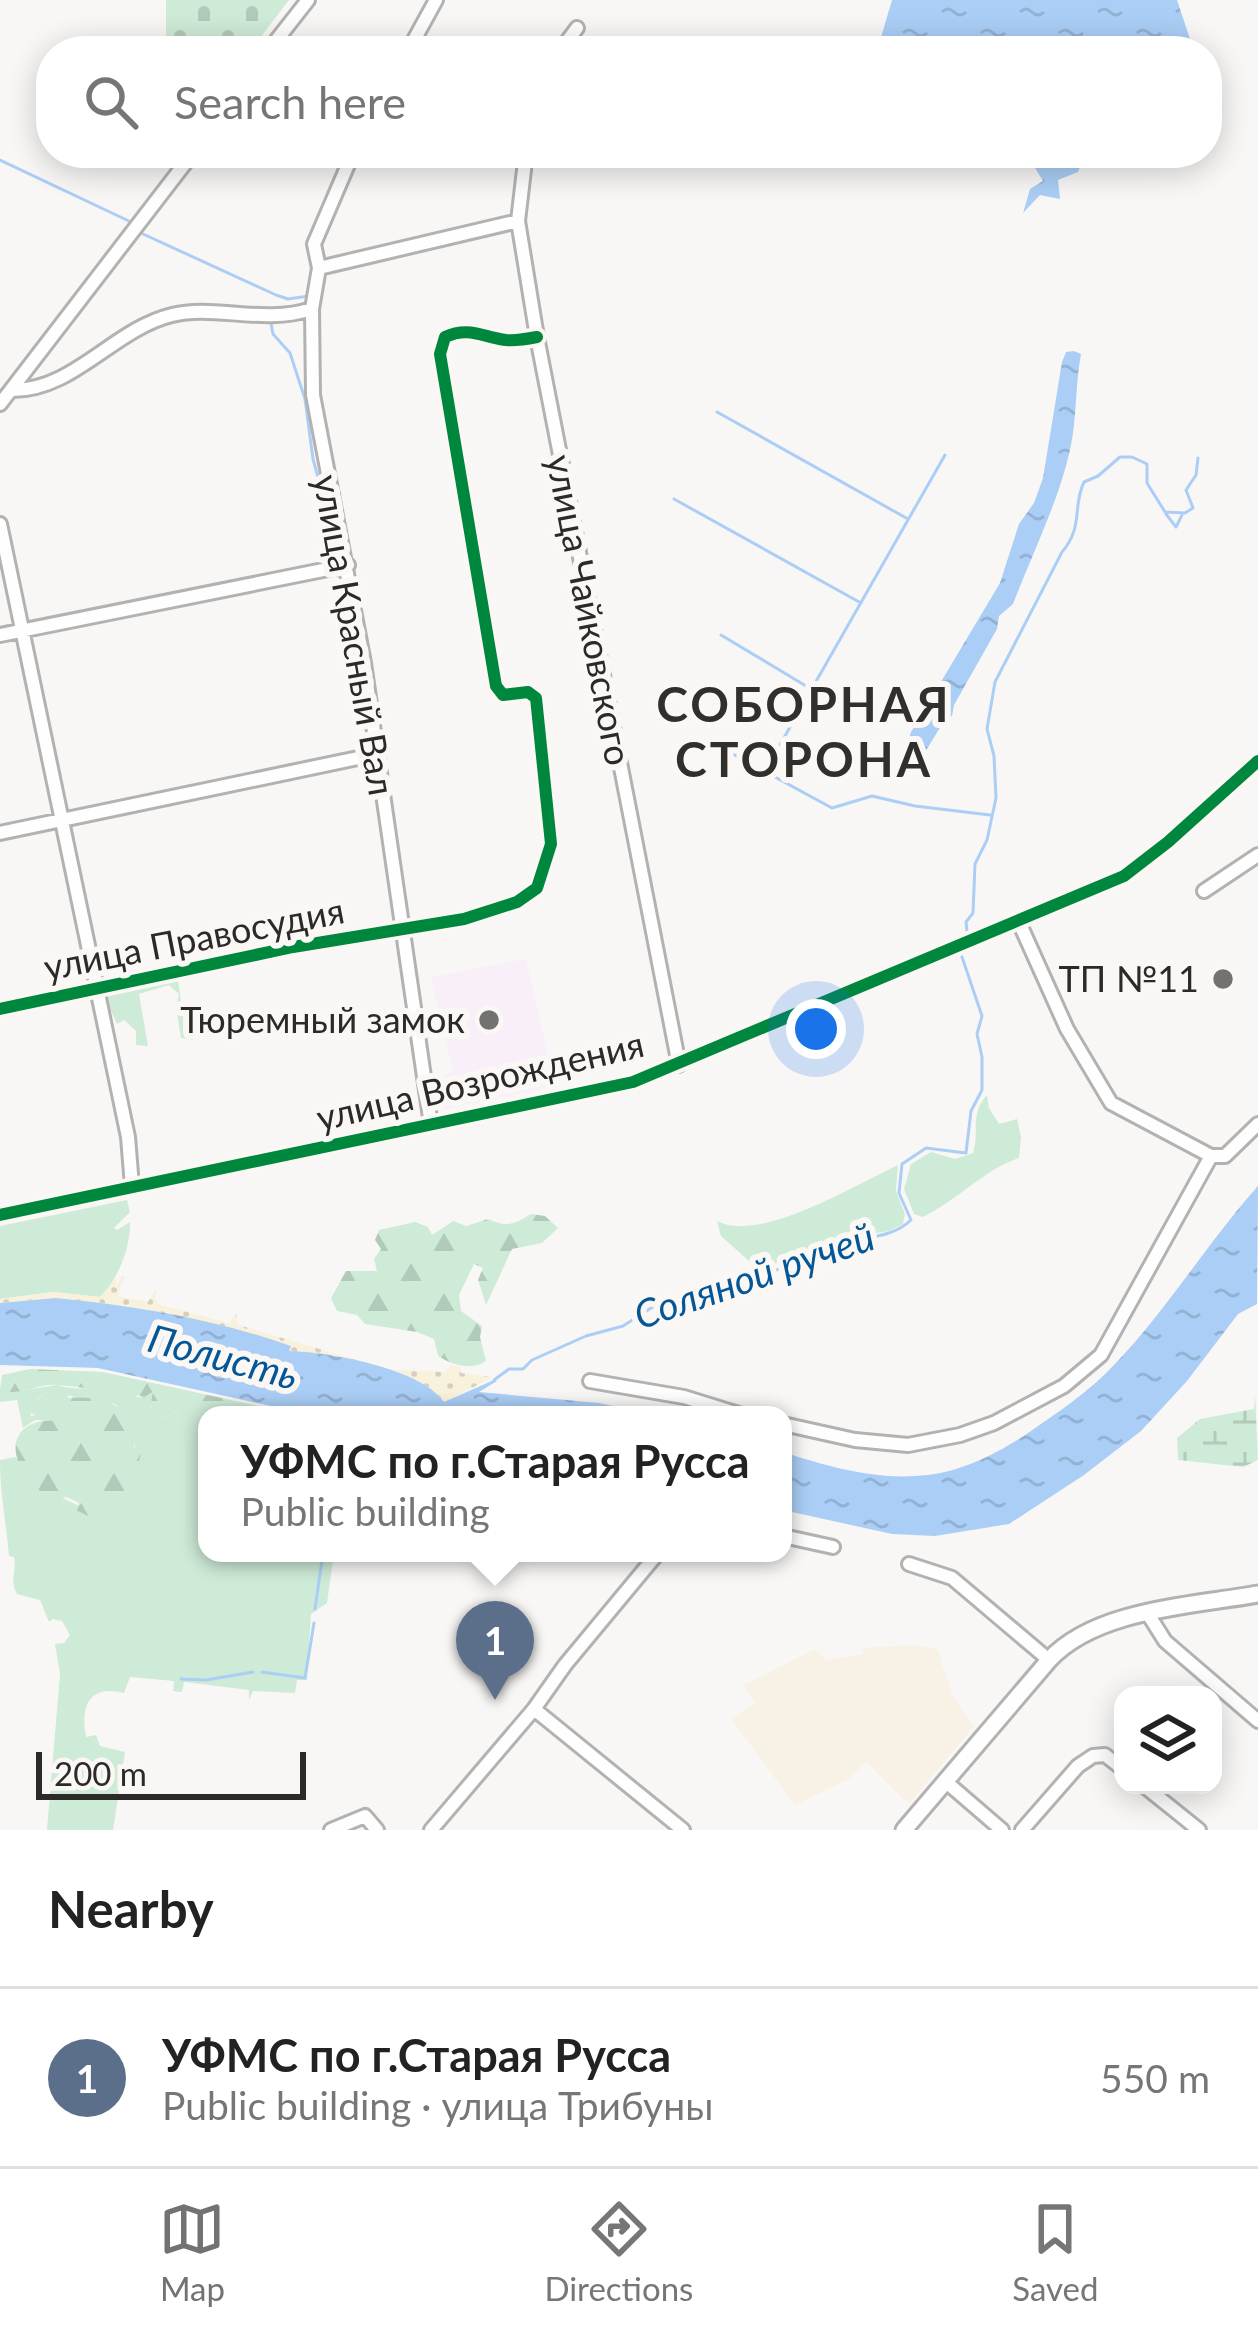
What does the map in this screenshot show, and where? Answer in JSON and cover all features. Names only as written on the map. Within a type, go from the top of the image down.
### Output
[{"type":"main road","points":[[904,1830],[1049,1660],[1083,1631],[1258,1594]]},
{"type":"street","points":[[280,36],[308,0]]},
{"type":"street","points":[[417,36],[436,0]]},
{"type":"street","points":[[571,36],[577,28]]},
{"type":"street","points":[[0,404],[182,168]]},
{"type":"street","name":"улица Красный Вал","points":[[346,168],[314,244],[319,268],[312,309],[313,395],[348,565],[431,1125]]},
{"type":"street","name":"улица Чайковского","points":[[524,168],[518,221],[537,337],[679,1065]]},
{"type":"street","points":[[319,268],[518,221]]},
{"type":"street","points":[[13,390],[46,385],[117,340],[167,316],[275,317],[312,309]]},
{"type":"street","name":"улица Правосудия","points":[[0,1009],[464,919],[517,902],[537,888],[548,857],[550,818],[536,698],[528,692],[502,694],[496,686],[440,354],[442,342],[457,332],[482,332],[502,340],[537,337]]},
{"type":"street","points":[[0,524],[128,1137],[132,1186]]},
{"type":"street","points":[[0,635],[348,565]]},
{"type":"street","points":[[0,833],[377,754]]},
{"type":"street","name":"улица Возрождения","points":[[0,1215],[605,1090],[679,1065],[1124,876],[1258,761]]},
{"type":"street","points":[[1204,891],[1258,855]]},
{"type":"street","points":[[1018,920],[1067,1029],[1111,1103],[1211,1156],[1225,1156],[1258,1124]]},
{"type":"street","points":[[792,1426],[855,1440],[908,1444],[977,1429],[1016,1414],[1064,1386],[1101,1355],[1211,1156]]},
{"type":"street","points":[[590,1382],[684,1396],[715,1406]]},
{"type":"street","points":[[792,1538],[832,1546]]},
{"type":"street","points":[[430,1830],[650,1562]]},
{"type":"street","points":[[909,1564],[952,1578],[1049,1660]]},
{"type":"street","points":[[1148,1614],[1165,1641],[1258,1721]]},
{"type":"street","points":[[535,1708],[683,1830]]},
{"type":"street","points":[[1022,1830],[1088,1758],[1105,1755],[1114,1762]]},
{"type":"street","points":[[945,1781],[1002,1830]]},
{"type":"street","points":[[1154,1794],[1199,1830]]},
{"type":"street","points":[[331,1830],[365,1816],[377,1830]]},
{"type":"shaded area","points":[[526,959],[555,1086],[443,1109],[437,1077],[453,1072],[431,977]]},
{"type":"shaded area","points":[[911,1645],[937,1649],[953,1696],[974,1726],[909,1804],[867,1762],[849,1779],[795,1805],[731,1719],[755,1703],[744,1685],[815,1649],[826,1660],[863,1654],[863,1648]]},
{"type":"green space","points":[[166,0],[289,0],[261,36],[166,36]]},
{"type":"green space","points":[[177,974],[186,1037],[195,1040],[181,1038],[176,1008],[179,994],[169,985],[139,994],[148,1046],[136,1045],[136,1031],[124,1020],[117,1024],[106,990]]},
{"type":"green space","points":[[987,1095],[999,1124],[1017,1119],[1019,1158],[923,1217],[914,1214],[904,1189],[911,1164],[931,1152],[955,1159],[973,1153],[977,1116]]},
{"type":"green space","points":[[898,1165],[896,1191],[905,1214],[903,1224],[889,1231],[839,1239],[759,1270],[721,1236],[717,1221],[757,1225],[782,1218]]},
{"type":"green space","points":[[127,1200],[130,1212],[114,1228],[130,1222],[126,1252],[100,1297],[53,1292],[0,1299],[0,1226]]},
{"type":"green space","points":[[531,1214],[545,1216],[558,1228],[542,1243],[512,1249],[486,1305],[478,1280],[483,1268],[474,1264],[459,1295],[461,1311],[482,1326],[486,1361],[480,1364],[449,1362],[438,1356],[434,1339],[365,1324],[357,1315],[337,1311],[331,1298],[346,1271],[377,1271],[379,1230],[415,1222],[428,1227],[432,1235],[453,1221],[466,1226],[488,1219],[511,1224]]},
{"type":"green space","points":[[30,1369],[103,1372],[258,1406],[187,1405],[182,1399],[176,1412],[164,1418],[150,1408],[153,1392],[126,1404],[115,1393],[79,1387],[50,1385],[14,1392],[0,1389],[2,1375]]},
{"type":"green space","points":[[57,1385],[105,1389],[132,1397],[154,1392],[150,1408],[164,1418],[176,1412],[182,1398],[212,1406],[198,1406],[198,1562],[333,1562],[327,1603],[311,1614],[307,1680],[297,1680],[295,1693],[253,1691],[249,1700],[249,1690],[184,1682],[182,1692],[173,1691],[174,1681],[130,1677],[124,1693],[103,1692],[90,1700],[86,1737],[96,1735],[100,1746],[125,1752],[113,1830],[47,1830],[60,1674],[55,1644],[64,1643],[70,1635],[62,1621],[49,1622],[40,1600],[17,1594],[15,1589],[0,1460],[15,1457],[24,1474],[48,1490],[115,1517],[132,1479],[139,1414],[128,1416],[115,1404],[47,1392],[30,1404],[31,1416],[51,1412],[53,1421],[35,1420],[23,1428],[17,1400],[0,1402],[0,1389]]},
{"type":"green space","points":[[47,1392],[102,1400],[129,1415],[140,1413],[134,1447],[141,1454],[118,1533],[112,1529],[114,1518],[101,1528],[92,1514],[76,1510],[79,1503],[45,1494],[15,1466],[16,1443],[23,1430],[36,1422],[53,1421],[51,1412],[39,1416],[27,1412],[32,1396],[38,1399]]},
{"type":"green space","points":[[1255,1394],[1258,1460],[1243,1467],[1178,1460],[1177,1438],[1200,1419],[1254,1409]]},
{"type":"sand","points":[[121,1276],[118,1296],[148,1302],[157,1291],[155,1300],[161,1305],[229,1323],[237,1314],[238,1325],[388,1369],[445,1372],[451,1365],[460,1367],[461,1373],[493,1377],[444,1402],[432,1390],[395,1371],[288,1351],[290,1346],[179,1316],[72,1301],[0,1303],[0,1299],[54,1292],[100,1297],[117,1277],[115,1289]]},
{"type":"water","points":[[892,0],[1177,0],[1189,36],[881,36]]},
{"type":"water","points":[[1035,168],[1079,168],[1058,180],[1060,199],[1040,195],[1023,213],[1030,189],[1043,181]]},
{"type":"water","points":[[1066,352],[1081,354],[1072,438],[1052,509],[1013,604],[999,616],[997,629],[952,716],[944,721],[916,767],[902,761],[911,732],[1000,583],[1019,524],[1043,478],[1062,362]]},
{"type":"water","points":[[1258,1186],[1257,1304],[1238,1314],[1141,1431],[1084,1475],[1009,1524],[935,1536],[892,1534],[792,1512],[792,1455],[872,1474],[927,1475],[980,1460],[1028,1433],[1114,1365]]},
{"type":"water","name":"Полисть","points":[[56,1298],[175,1315],[291,1346],[289,1351],[395,1371],[432,1390],[444,1402],[494,1380],[479,1392],[613,1406],[271,1406],[98,1368],[0,1365],[0,1303]]},
{"type":"waterway","points":[[0,160],[131,222]]},
{"type":"waterway","points":[[143,234],[276,295],[288,299],[309,296]]},
{"type":"waterway","points":[[271,323],[273,334],[290,353],[305,399],[313,459],[328,514]]},
{"type":"waterway","points":[[717,412],[908,519]]},
{"type":"waterway","points":[[765,771],[945,455]]},
{"type":"waterway","name":"Соляной ручей","points":[[967,931],[966,922],[973,913],[975,864],[987,840],[996,798],[987,729],[995,682],[1069,543],[1084,482],[1120,457],[1132,457],[1147,464],[1147,483],[1165,512],[1185,513],[1193,508],[1186,490],[1196,475],[1198,458]]},
{"type":"waterway","points":[[674,499],[861,603]]},
{"type":"waterway","points":[[1166,514],[1176,527],[1182,515]]},
{"type":"waterway","points":[[721,635],[811,689]]},
{"type":"waterway","points":[[718,746],[832,808],[872,796],[990,815]]},
{"type":"waterway","name":"Соляной ручей","points":[[494,1380],[586,1336],[623,1326],[665,1299],[691,1298],[890,1232],[911,1220],[899,1193],[902,1164],[926,1148],[966,1153],[971,1111],[982,1090],[977,1034],[982,1016],[962,957]]},
{"type":"waterway","points":[[315,1609],[322,1562]]},
{"type":"waterway","points":[[262,1672],[305,1678],[314,1623]]},
{"type":"waterway","points":[[181,1679],[253,1672]]},
{"type":"cycle path","points":[[0,1009],[293,947],[464,919],[517,902],[537,888],[551,844],[536,698],[528,692],[503,695],[496,686],[440,354],[445,337],[461,332],[510,340],[537,337]]},
{"type":"cycle path","points":[[0,1215],[633,1082],[1124,876],[1258,761]]},
{"type":"place","name":"ТП №11","points":[[1223,979]]},
{"type":"place","name":"Тюремный замок","points":[[489,1020]]},
{"type":"place","name":"УФМС по г.Старая Русса","points":[[495,1700]]},
{"type":"district","name":"СОБОРНАЯ СТОРОНА","points":[[804,732]]}]
